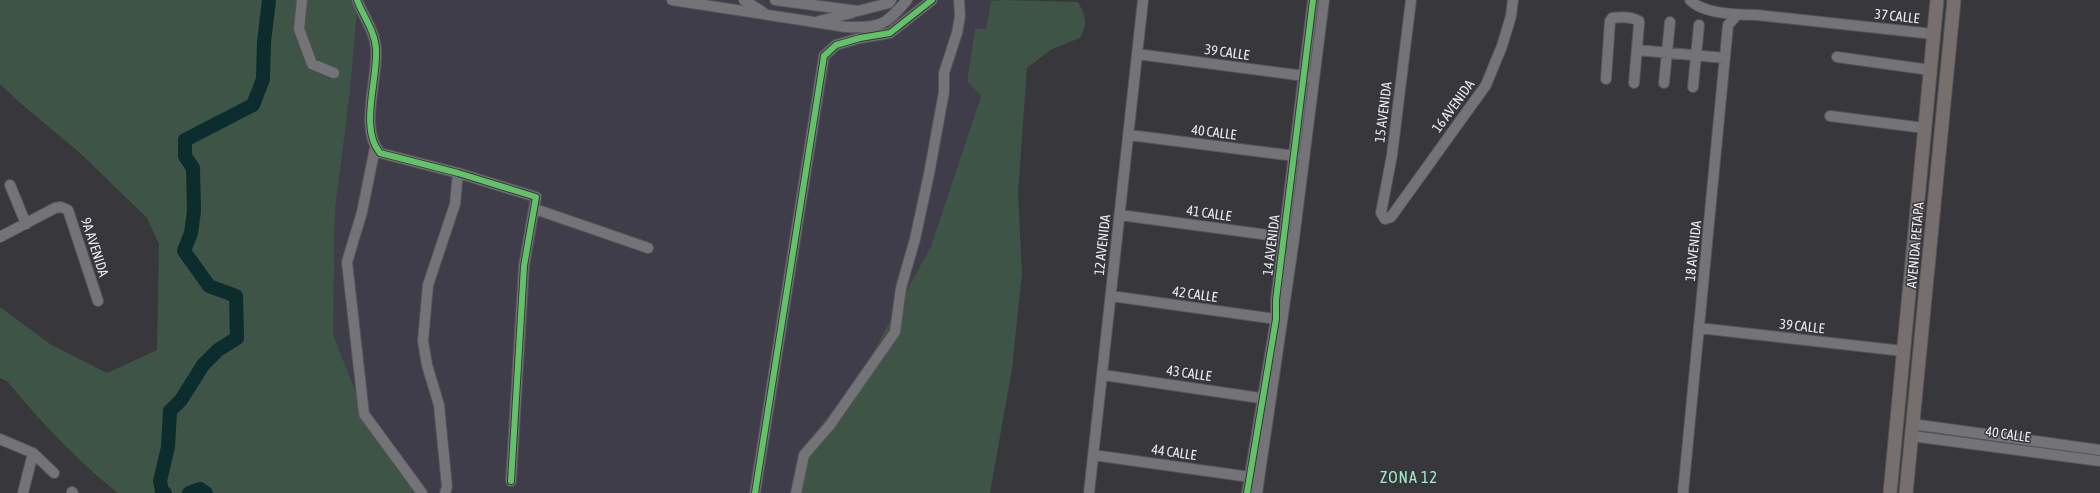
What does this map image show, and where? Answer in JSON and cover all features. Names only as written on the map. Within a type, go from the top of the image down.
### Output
[{"type":"main road","name":"AVENIDA PETAPA","points":[[1890,493],[1902,351],[1937,0]]},
{"type":"main road","name":"AVENIDA PETAPA","points":[[1906,493],[1954,0]]},
{"type":"main road","points":[[1928,93],[1929,106],[1934,113],[1943,115]]},
{"type":"main road","points":[[1897,420],[1904,430],[1912,430]]},
{"type":"street","points":[[302,0],[299,29],[312,64],[334,72]]},
{"type":"street","points":[[357,0],[368,22],[376,48],[370,130],[375,148],[380,154],[458,172],[536,197],[524,266],[510,481]]},
{"type":"street","points":[[672,0],[846,27],[871,28],[892,18],[907,0]]},
{"type":"street","points":[[744,0],[767,15]]},
{"type":"street","points":[[775,0],[858,11]]},
{"type":"street","points":[[813,22],[889,3],[891,0]]},
{"type":"street","points":[[755,493],[824,56],[836,46],[860,38],[890,33],[932,0]]},
{"type":"street","points":[[796,493],[804,455],[830,425],[895,332],[901,288],[915,238],[930,174],[944,92],[944,73],[957,33],[960,16],[959,0]]},
{"type":"street","name":"12 AVENIDA","points":[[1089,493],[1143,0]]},
{"type":"street","name":"14 AVENIDA","points":[[1247,493],[1267,399],[1289,238],[1309,77],[1313,0]]},
{"type":"street","name":"14 AVENIDA","points":[[1257,493],[1276,320],[1276,300],[1289,238],[1295,156],[1324,0]]},
{"type":"street","name":"15 AVENIDA","points":[[1391,217],[1385,219],[1381,213],[1392,155],[1410,0]]},
{"type":"street","name":"16 AVENIDA","points":[[1391,217],[1486,85],[1502,46],[1511,16],[1513,0]]},
{"type":"street","name":"37 CALLE","points":[[1690,0],[1704,8],[1738,15],[1757,15],[1933,34]]},
{"type":"street","name":"18 AVENIDA","points":[[1683,493],[1728,25],[1738,15]]},
{"type":"street","points":[[1606,79],[1612,18],[1639,21],[1634,83]]},
{"type":"street","points":[[1664,84],[1670,22]]},
{"type":"street","points":[[1693,87],[1699,26]]},
{"type":"street","points":[[1637,50],[1725,58]]},
{"type":"street","name":"39 CALLE","points":[[1137,54],[1309,77]]},
{"type":"street","points":[[1837,57],[1930,70]]},
{"type":"street","points":[[1830,116],[1924,128]]},
{"type":"street","name":"40 CALLE","points":[[1129,135],[1295,156]]},
{"type":"street","points":[[375,148],[362,212],[347,262],[364,414],[422,493]]},
{"type":"street","points":[[445,493],[447,487],[439,405],[427,366],[423,341],[428,284],[455,204],[458,172]]},
{"type":"street","points":[[0,237],[26,224],[10,185]]},
{"type":"street","name":"9A AVENIDA","points":[[26,224],[61,207],[68,210],[98,301]]},
{"type":"street","points":[[535,209],[648,248]]},
{"type":"street","name":"41 CALLE","points":[[1120,215],[1289,238]]},
{"type":"street","name":"42 CALLE","points":[[1111,296],[1276,320]]},
{"type":"street","name":"39 CALLE","points":[[1699,328],[1902,351]]},
{"type":"street","name":"43 CALLE","points":[[1103,375],[1267,399]]},
{"type":"street","name":"40 CALLE","points":[[1912,430],[2100,450]]},
{"type":"street","name":"40 CALLE","points":[[1912,430],[2100,461]]},
{"type":"street","points":[[0,439],[33,452],[54,473]]},
{"type":"street","points":[[23,493],[33,452]]},
{"type":"street","name":"44 CALLE","points":[[1094,455],[1250,477]]},
{"type":"shaded area","points":[[358,0],[1003,0],[991,1],[986,29],[975,28],[967,81],[981,95],[931,246],[865,367],[813,436],[799,493],[422,493],[372,434],[333,334],[335,210],[350,92]]},
{"type":"green space","points":[[0,0],[358,0],[350,92],[335,210],[333,334],[372,434],[422,493],[118,493],[73,454],[46,426],[7,381],[0,378],[0,307],[50,344],[107,373],[157,350],[159,244],[147,218],[80,153],[19,102],[0,84]]},
{"type":"green space","points":[[991,1],[1078,2],[1083,12],[1085,24],[1080,38],[1052,49],[1027,68],[1018,194],[1022,273],[1012,369],[990,493],[799,493],[813,436],[865,367],[931,246],[981,96],[967,81],[975,28],[986,29]]},
{"type":"waterway","points":[[165,493],[162,491],[160,481],[168,447],[170,411],[181,400],[203,365],[218,350],[237,338],[236,296],[209,286],[184,251],[191,233],[194,211],[193,168],[185,156],[185,140],[253,105],[263,79],[264,42],[269,0]]},
{"type":"waterway","points":[[189,493],[200,489],[206,493]]},
{"type":"cycle path","points":[[357,0],[375,42],[376,61],[370,117],[374,143],[380,153],[458,173],[536,197],[524,266],[511,481]]},
{"type":"cycle path","points":[[755,493],[824,56],[836,45],[860,38],[890,33],[932,0]]},
{"type":"cycle path","points":[[1247,493],[1276,319],[1276,300],[1313,0]]},
{"type":"district","name":"ZONA 12","points":[[1409,477]]}]
